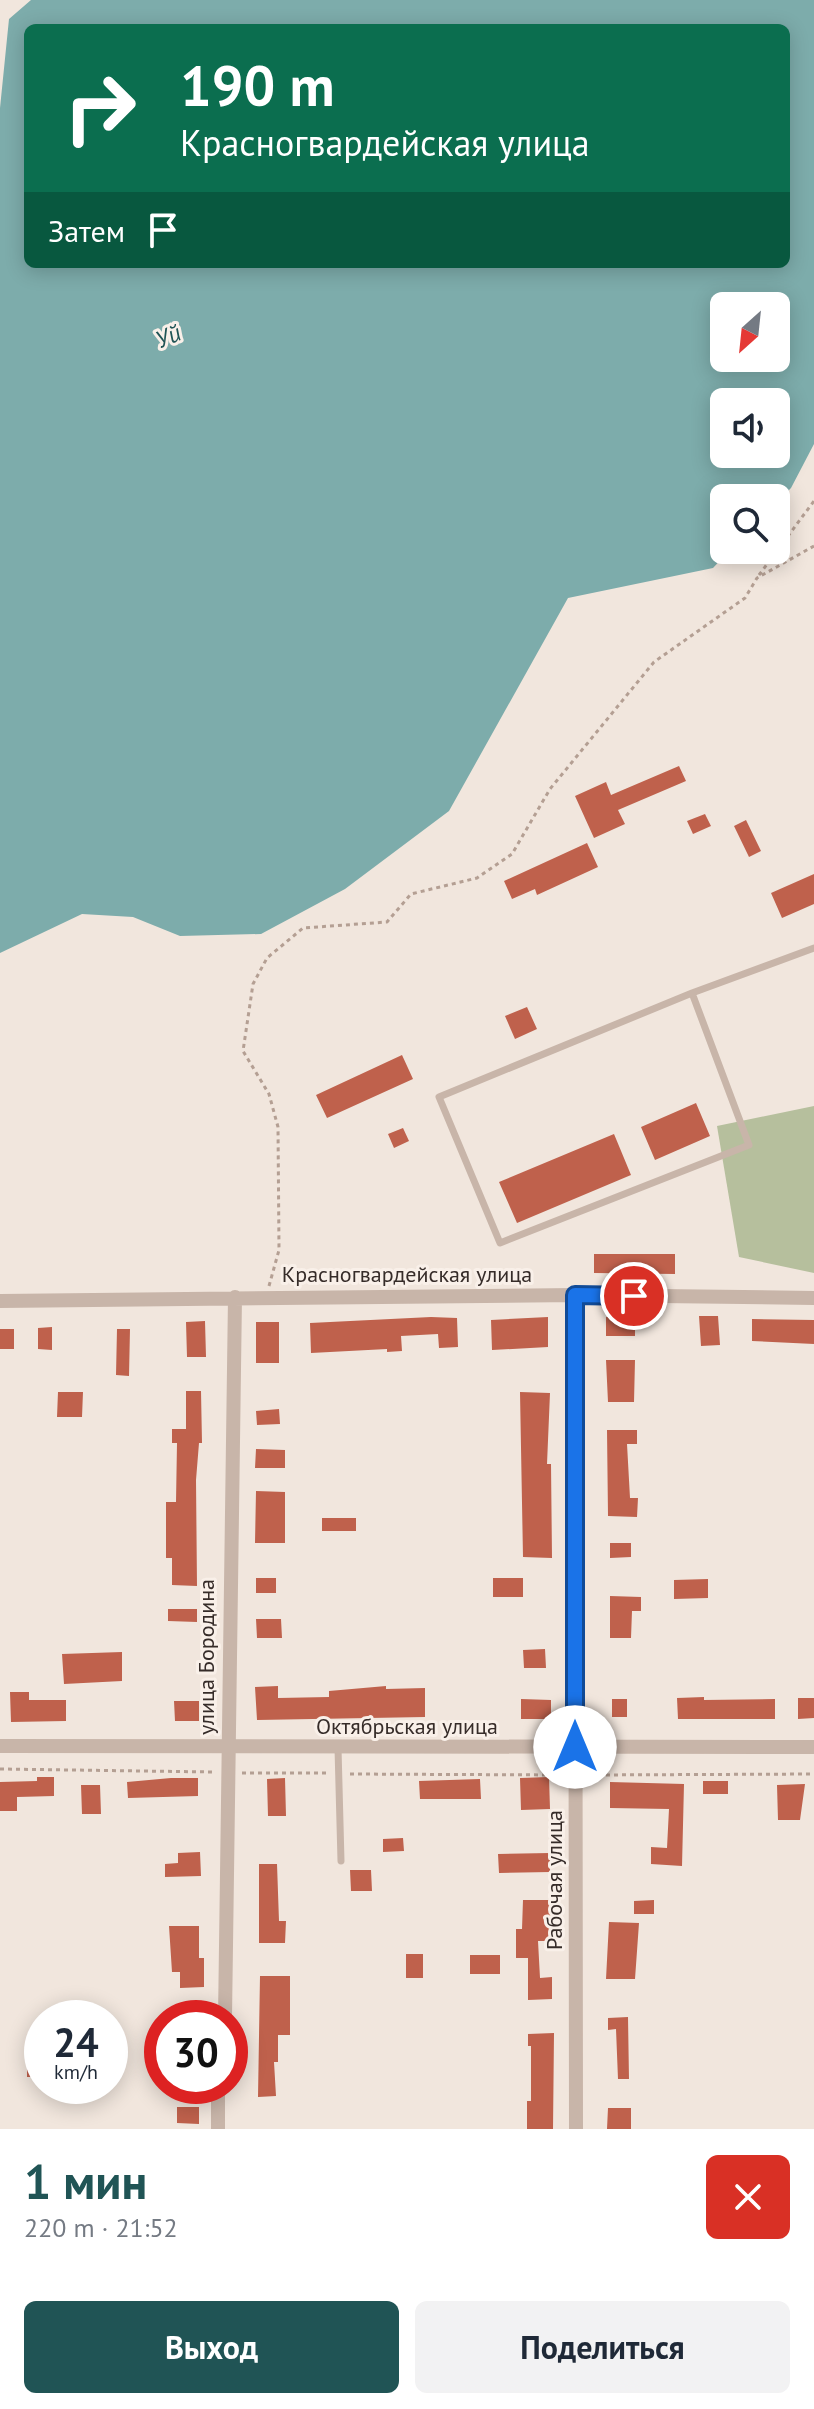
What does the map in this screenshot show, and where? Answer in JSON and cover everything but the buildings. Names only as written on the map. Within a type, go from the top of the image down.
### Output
[{"type":"street","name":"Красногвардейская улица","points":[[0,1301],[575,1295],[814,1298]]},
{"type":"street","name":"Рабочая улица","points":[[575,1295],[576,2129]]},
{"type":"street","name":"улица Бородина","points":[[225,2000],[235,1297]]},
{"type":"street","name":"Октябрьская улица","points":[[0,1746],[228,1749],[814,1747]]},
{"type":"street","points":[[218,2104],[218,2129]]},
{"type":"lane","points":[[692,993],[749,1145],[500,1243],[439,1097],[692,993],[814,948]]},
{"type":"lane","points":[[338,1748],[341,1861]]},
{"type":"path","points":[[265,1297],[279,1250],[278,1127],[269,1094],[243,1051],[253,984],[267,958],[303,928],[387,922],[411,894],[477,878],[512,854],[550,789],[654,662],[745,598],[814,501]]},
{"type":"path","points":[[757,578],[814,546]]},
{"type":"path","points":[[0,1769],[228,1773],[814,1774]]},
{"type":"green space","points":[[814,1106],[814,1273],[739,1257],[717,1126]]},
{"type":"water","name":"Уй","points":[[31,0],[814,0],[814,444],[791,488],[790,484],[710,484],[710,564],[717,564],[713,568],[568,598],[449,811],[345,889],[261,934],[180,936],[133,917],[82,914],[0,953],[0,108],[9,19]]},
{"type":"route","points":[[575,1747],[575,1295],[634,1296]]}]
